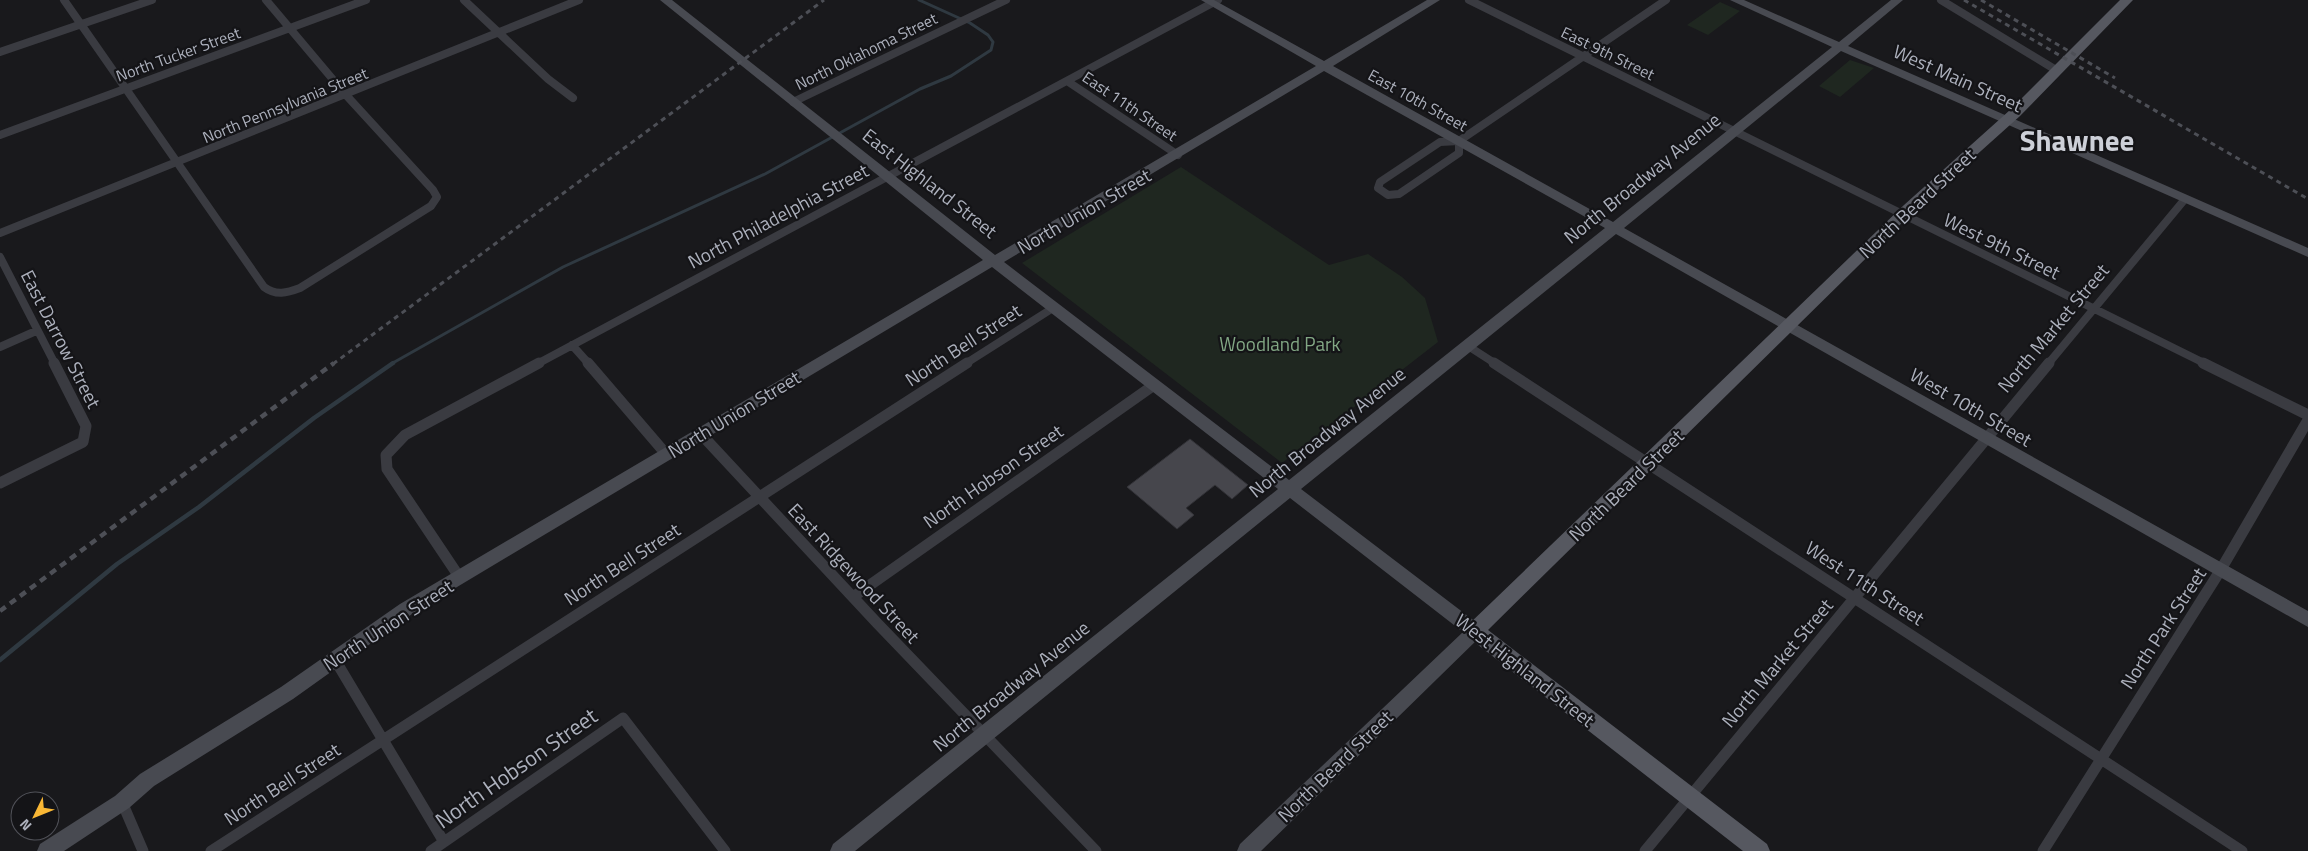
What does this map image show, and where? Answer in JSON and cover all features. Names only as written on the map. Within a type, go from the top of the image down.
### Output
[{"type":"main road","name":"North Beard Street","points":[[1475,631],[1903,215],[2007,120],[2127,0]]},
{"type":"main road","name":"West Highland Street","points":[[1475,631],[1760,851]]},
{"type":"street","points":[[64,0],[124,89],[264,287],[272,293],[287,293],[313,281],[431,206],[437,197],[433,190],[346,95],[266,0]]},
{"type":"street","points":[[0,52],[152,0]]},
{"type":"street","name":"North Tucker Street","points":[[0,135],[366,0]]},
{"type":"street","points":[[464,0],[548,79],[573,98]]},
{"type":"street","name":"North Pennsylvania Street","points":[[0,233],[178,163],[579,0]]},
{"type":"street","name":"East Highland Street","points":[[665,0],[793,102],[848,143],[1053,308],[1290,489]]},
{"type":"street","name":"North Oklahoma Street","points":[[793,102],[1006,0]]},
{"type":"street","name":"North Union Street","points":[[47,851],[122,802],[147,780],[287,694],[334,658],[406,610],[983,265],[1008,255],[1435,0]]},
{"type":"street","name":"East 9th Street","points":[[1470,0],[1735,131]]},
{"type":"street","points":[[1459,141],[1459,154],[1399,194],[1388,195],[1378,188],[1380,182],[1440,142],[1459,141],[1666,0]]},
{"type":"street","name":"West Main Street","points":[[1735,0],[2308,253]]},
{"type":"street","name":"North Broadway Avenue","points":[[840,851],[1898,0]]},
{"type":"street","points":[[1941,0],[2056,70]]},
{"type":"street","name":"East 10th Street","points":[[1212,1],[1324,66],[1614,228]]},
{"type":"street","name":"North Philadelphia Street","points":[[460,578],[387,469],[386,455],[405,435],[1212,1]]},
{"type":"street","name":"East 11th Street","points":[[1067,80],[1178,155]]},
{"type":"street","name":"West 9th Street","points":[[1735,131],[2308,415]]},
{"type":"street","name":"North Market Street","points":[[1645,851],[2185,199]]},
{"type":"street","name":"West 10th Street","points":[[1614,228],[2308,620]]},
{"type":"street","name":"East Darrow Street","points":[[0,258],[86,426],[84,442],[0,483]]},
{"type":"street","name":"North Bell Street","points":[[211,851],[757,497],[1053,308]]},
{"type":"street","points":[[0,347],[36,331]]},
{"type":"street","points":[[572,345],[666,454]]},
{"type":"street","name":"West 11th Street","points":[[1468,346],[2242,851]]},
{"type":"street","name":"North Hobson Street","points":[[853,597],[1154,385]]},
{"type":"street","name":"North Park Street","points":[[2043,851],[2100,758],[2220,571],[2308,420]]},
{"type":"street","name":"East Ridgewood Street","points":[[700,433],[757,497],[1096,851]]},
{"type":"street","name":"West Highland Street","points":[[1290,489],[1475,631]]},
{"type":"street","name":"North Beard Street","points":[[1246,851],[1475,631]]},
{"type":"street","points":[[334,658],[444,842]]},
{"type":"street","name":"North Hobson Street","points":[[431,851],[624,718],[724,851]]},
{"type":"street","points":[[122,802],[143,851]]},
{"type":"green space","points":[[1720,2],[1740,11],[1708,35],[1687,25]]},
{"type":"green space","points":[[1850,60],[1874,68],[1840,97],[1819,86]]},
{"type":"green space","name":"Woodland Park","points":[[1181,167],[1329,265],[1368,254],[1402,277],[1425,298],[1438,342],[1282,463],[1022,263]]},
{"type":"building","points":[[1190,439],[1248,485],[1232,499],[1215,485],[1186,508],[1194,515],[1177,529],[1127,487]]},
{"type":"waterway","points":[[391,364],[563,267],[765,174],[920,89],[951,76],[991,50],[993,42],[988,35],[970,23],[919,0]]},
{"type":"waterway","points":[[0,660],[117,564],[199,507],[314,418],[393,363]]},
{"type":"railway","points":[[333,364],[824,0]]},
{"type":"railway","points":[[1964,0],[2308,199]]},
{"type":"railway","points":[[1981,0],[2115,78]]},
{"type":"railway","points":[[0,611],[334,363]]},
{"type":"district","name":"Shawnee","points":[[2077,141]]}]
